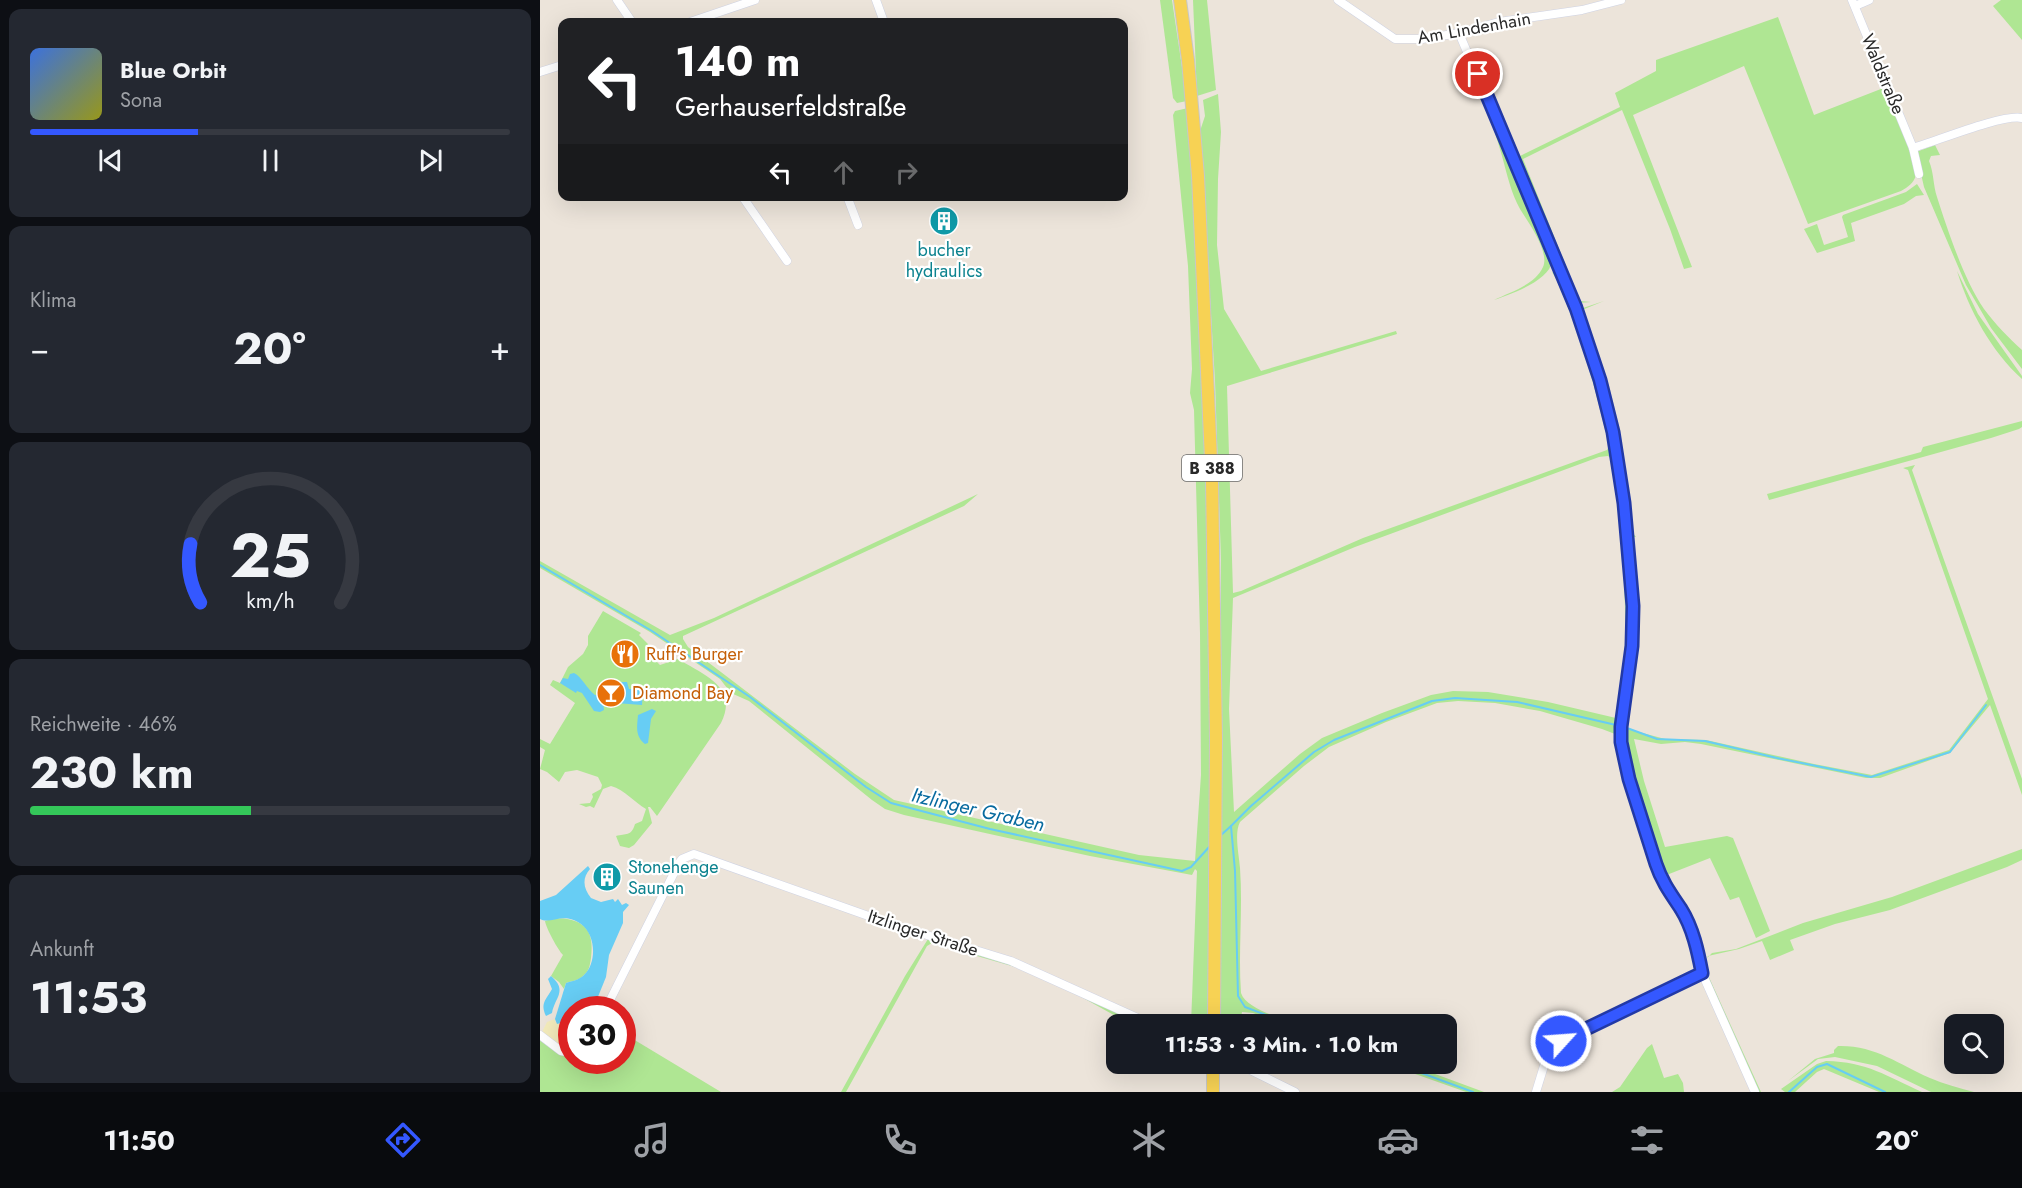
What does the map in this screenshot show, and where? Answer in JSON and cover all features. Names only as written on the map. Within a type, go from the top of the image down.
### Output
[{"type":"main road","name":"B 388","points":[[1180,0],[1193,114],[1208,359],[1212,470],[1216,807],[1214,1014]]},
{"type":"main road","name":"B 388","points":[[1186,0],[1189,29],[1188,60]]},
{"type":"main road","points":[[1213,1074],[1213,1092]]},
{"type":"street","points":[[617,0],[629,18]]},
{"type":"street","points":[[702,18],[755,0]]},
{"type":"street","points":[[876,0],[883,18]]},
{"type":"street","name":"Am Lindenhain","points":[[1338,0],[1395,39],[1422,39],[1460,33],[1499,22],[1582,10],[1621,0]]},
{"type":"street","points":[[1853,3],[1869,0]]},
{"type":"street","name":"Waldstraße","points":[[1853,3],[1913,148],[1919,174]]},
{"type":"street","points":[[1460,33],[1576,308],[1603,390],[1617,449],[1633,606],[1632,646],[1621,727],[1623,752],[1662,882],[1682,910],[1691,930],[1702,973],[1755,1092]]},
{"type":"street","points":[[540,72],[558,65]]},
{"type":"street","points":[[1913,148],[1996,121],[2011,117],[2022,118]]},
{"type":"street","points":[[745,201],[787,261]]},
{"type":"street","points":[[849,201],[858,225]]},
{"type":"street","name":"Itzlinger Straße","points":[[612,996],[679,863],[690,855],[700,855],[891,924],[1011,961],[1129,1014]]},
{"type":"street","points":[[1536,1092],[1547,1056],[1561,1041],[1702,973]]},
{"type":"street","points":[[540,1035],[558,1049]]},
{"type":"street","points":[[1258,1074],[1295,1092]]},
{"type":"green space","points":[[1160,0],[1172,0],[1187,101],[1177,103],[1173,98]]},
{"type":"green space","points":[[1193,0],[1207,0],[1216,90],[1197,96]]},
{"type":"green space","points":[[2001,0],[2022,0],[2022,40],[1993,6]]},
{"type":"green space","points":[[1778,17],[1814,115],[1886,87],[1909,142],[1916,175],[1914,180],[1901,191],[1808,224],[1744,66],[1633,115],[1692,267],[1684,269],[1622,110],[1523,159],[1580,301],[1591,302],[1578,303],[1516,158],[1620,107],[1615,93],[1656,71],[1656,60]]},
{"type":"green space","points":[[1218,94],[1221,132],[1217,245],[1224,309],[1261,371],[1396,331],[1397,334],[1227,386],[1233,593],[1363,538],[1607,450],[1609,446],[1587,362],[1565,300],[1552,272],[1570,299],[1579,324],[1597,382],[1613,447],[1609,453],[1614,454],[1629,597],[1628,656],[1618,724],[1620,755],[1615,734],[1540,711],[1495,703],[1458,701],[1437,703],[1329,747],[1240,822],[1237,838],[1241,884],[1241,993],[1250,1004],[1270,1014],[1242,1012],[1242,1014],[1221,1014],[1221,560],[1215,381],[1200,131],[1205,116],[1203,100]],"holes":[[[1608,456],[1612,459],[1625,608],[1625,652],[1616,718],[1548,702],[1488,692],[1453,691],[1431,695],[1322,738],[1300,754],[1234,812],[1229,709],[1233,598],[1355,547],[1599,457]]]},
{"type":"green space","points":[[1485,103],[1552,261],[1550,268],[1537,281],[1494,300],[1534,279],[1543,267],[1544,261],[1541,245],[1514,196]]},
{"type":"green space","points":[[1188,108],[1205,397],[1212,687],[1209,1014],[1191,1014],[1197,871],[1195,869],[1192,875],[1090,856],[885,809],[749,701],[731,693],[720,679],[650,632],[540,568],[540,561],[670,635],[714,618],[978,494],[964,506],[683,636],[683,639],[688,647],[855,774],[894,800],[1139,855],[1195,861],[1201,775],[1200,633],[1194,410],[1190,393],[1192,369],[1188,266],[1173,115],[1175,111]]},
{"type":"green space","points":[[1935,145],[1940,155],[1931,156],[1929,161],[1937,197],[1957,255],[1984,309],[2022,350],[2022,369],[1991,328],[1966,285],[1924,187],[1916,152]]},
{"type":"green space","points":[[1917,184],[1924,195],[1916,196],[1904,204],[1851,223],[1855,241],[1817,253],[1804,229],[1817,224],[1824,245],[1848,237],[1843,215],[1906,192]]},
{"type":"green space","points":[[1957,271],[1978,314],[2022,379],[2000,356],[1982,329]]},
{"type":"green space","points":[[1604,301],[1582,310],[1609,394],[1623,462],[1632,532],[1636,537],[1630,537],[1618,447],[1606,393],[1580,309]]},
{"type":"green space","points":[[2022,421],[2022,427],[2019,429],[1991,438],[1769,500],[1767,494],[1921,452],[1923,447]]},
{"type":"green space","points":[[1915,465],[1912,470],[2022,779],[2022,795],[1990,705],[1950,753],[1880,778],[1866,778],[1701,744],[1685,742],[1661,744],[1634,739],[1644,781],[1665,847],[1727,836],[1733,838],[1770,931],[1756,938],[1739,897],[1730,900],[1710,858],[1664,876],[1626,757],[1624,728],[1665,739],[1706,740],[1872,775],[1949,750],[1988,699],[1908,470],[1903,468]]},
{"type":"green space","points":[[603,611],[641,633],[639,635],[648,644],[650,655],[660,665],[678,659],[708,677],[722,691],[726,700],[721,723],[657,816],[648,807],[652,823],[629,848],[620,846],[616,836],[630,833],[635,824],[642,821],[646,809],[621,790],[611,786],[603,789],[594,808],[586,807],[579,804],[590,803],[592,794],[601,789],[602,785],[598,777],[577,770],[565,772],[559,782],[540,769],[545,750],[540,747],[540,739],[550,744],[575,703],[550,685],[553,680],[560,683],[568,667],[583,654],[588,645],[588,636]]},
{"type":"green space","points":[[2022,849],[2022,860],[2007,867],[1890,910],[1835,924],[1790,940],[1794,950],[1770,960],[1762,941],[1739,949],[1709,956],[1712,953],[1736,949],[1803,923],[1892,897]]},
{"type":"green space","points":[[554,918],[580,923],[589,933],[591,940],[588,970],[580,978],[566,983],[564,989],[551,976],[563,955],[552,939],[545,921]]},
{"type":"green space","points":[[928,939],[1017,966],[1123,1014],[1112,1014],[1067,989],[1015,967],[932,943],[927,946],[846,1092],[841,1092]]},
{"type":"green space","points":[[1707,958],[1705,962],[1708,975],[1761,1092],[1759,1092],[1708,980],[1703,962]]},
{"type":"green space","points":[[540,1040],[558,1054],[558,1074],[636,1074],[636,1041],[721,1092],[540,1092]]},
{"type":"green space","points":[[1652,1044],[1664,1078],[1678,1074],[1683,1083],[1684,1092],[1612,1092],[1620,1087]]},
{"type":"green space","points":[[1838,1046],[1875,1052],[1935,1080],[1974,1092],[1931,1092],[1877,1066],[1835,1057],[1818,1059],[1788,1081],[1815,1059],[1834,1053]]},
{"type":"green space","points":[[1826,1061],[1865,1067],[1922,1092],[1879,1092],[1824,1069],[1817,1072],[1795,1092],[1785,1092],[1781,1089],[1817,1064]]},
{"type":"green space","points":[[1415,1074],[1435,1074],[1484,1092],[1466,1092]]},
{"type":"sand","points":[[555,1019],[558,1024],[558,1044],[542,1032],[547,1022]]},
{"type":"water","points":[[574,673],[595,695],[601,694],[605,698],[617,698],[617,682],[627,682],[629,689],[643,689],[642,705],[603,702],[604,710],[594,711],[582,693],[577,691],[576,693],[560,683],[563,678],[568,679],[570,674]]},
{"type":"water","points":[[652,709],[656,711],[651,719],[648,743],[645,744],[638,734],[638,715]]},
{"type":"water","points":[[588,866],[590,869],[584,883],[591,898],[601,902],[613,899],[615,902],[618,899],[622,905],[626,903],[629,905],[623,912],[623,923],[609,955],[606,977],[598,996],[562,996],[566,983],[580,978],[588,970],[593,949],[590,935],[575,920],[540,919],[540,901],[556,895]]},
{"type":"water","points":[[551,976],[560,990],[552,1013],[546,1016],[544,1005],[552,989],[548,979]]},
{"type":"water","points":[[558,1009],[558,1024],[555,1019]]},
{"type":"waterway","name":"Itzlinger Graben","points":[[540,565],[652,631],[750,697],[866,787],[891,803],[990,829],[1182,871],[1191,867],[1210,846]]},
{"type":"waterway","points":[[1231,826],[1314,752],[1334,740],[1432,701],[1455,698],[1517,702],[1616,725]]},
{"type":"waterway","points":[[1627,728],[1657,739],[1705,741],[1871,777],[1950,752],[1986,705]]},
{"type":"waterway","name":"Itzlinger Graben","points":[[1220,836],[1231,826],[1235,871],[1238,996],[1245,1007],[1264,1014]]},
{"type":"waterway","name":"Itzlinger Graben","points":[[1789,1092],[1817,1067],[1827,1064],[1885,1092]]},
{"type":"waterway","name":"Itzlinger Graben","points":[[1424,1074],[1473,1092]]},
{"type":"place","name":"bucher hydraulics","points":[[944,221]]},
{"type":"place","name":"Ruff's Burger","points":[[625,654]]},
{"type":"place","name":"Diamond Bay","points":[[611,693]]},
{"type":"place","name":"Stonehenge Saunen","points":[[607,877]]},
{"type":"route","points":[[1478,74],[1576,308],[1608,410],[1617,449],[1633,606],[1632,646],[1621,742],[1629,779],[1662,882],[1682,910],[1691,930],[1702,973],[1561,1041]]}]
